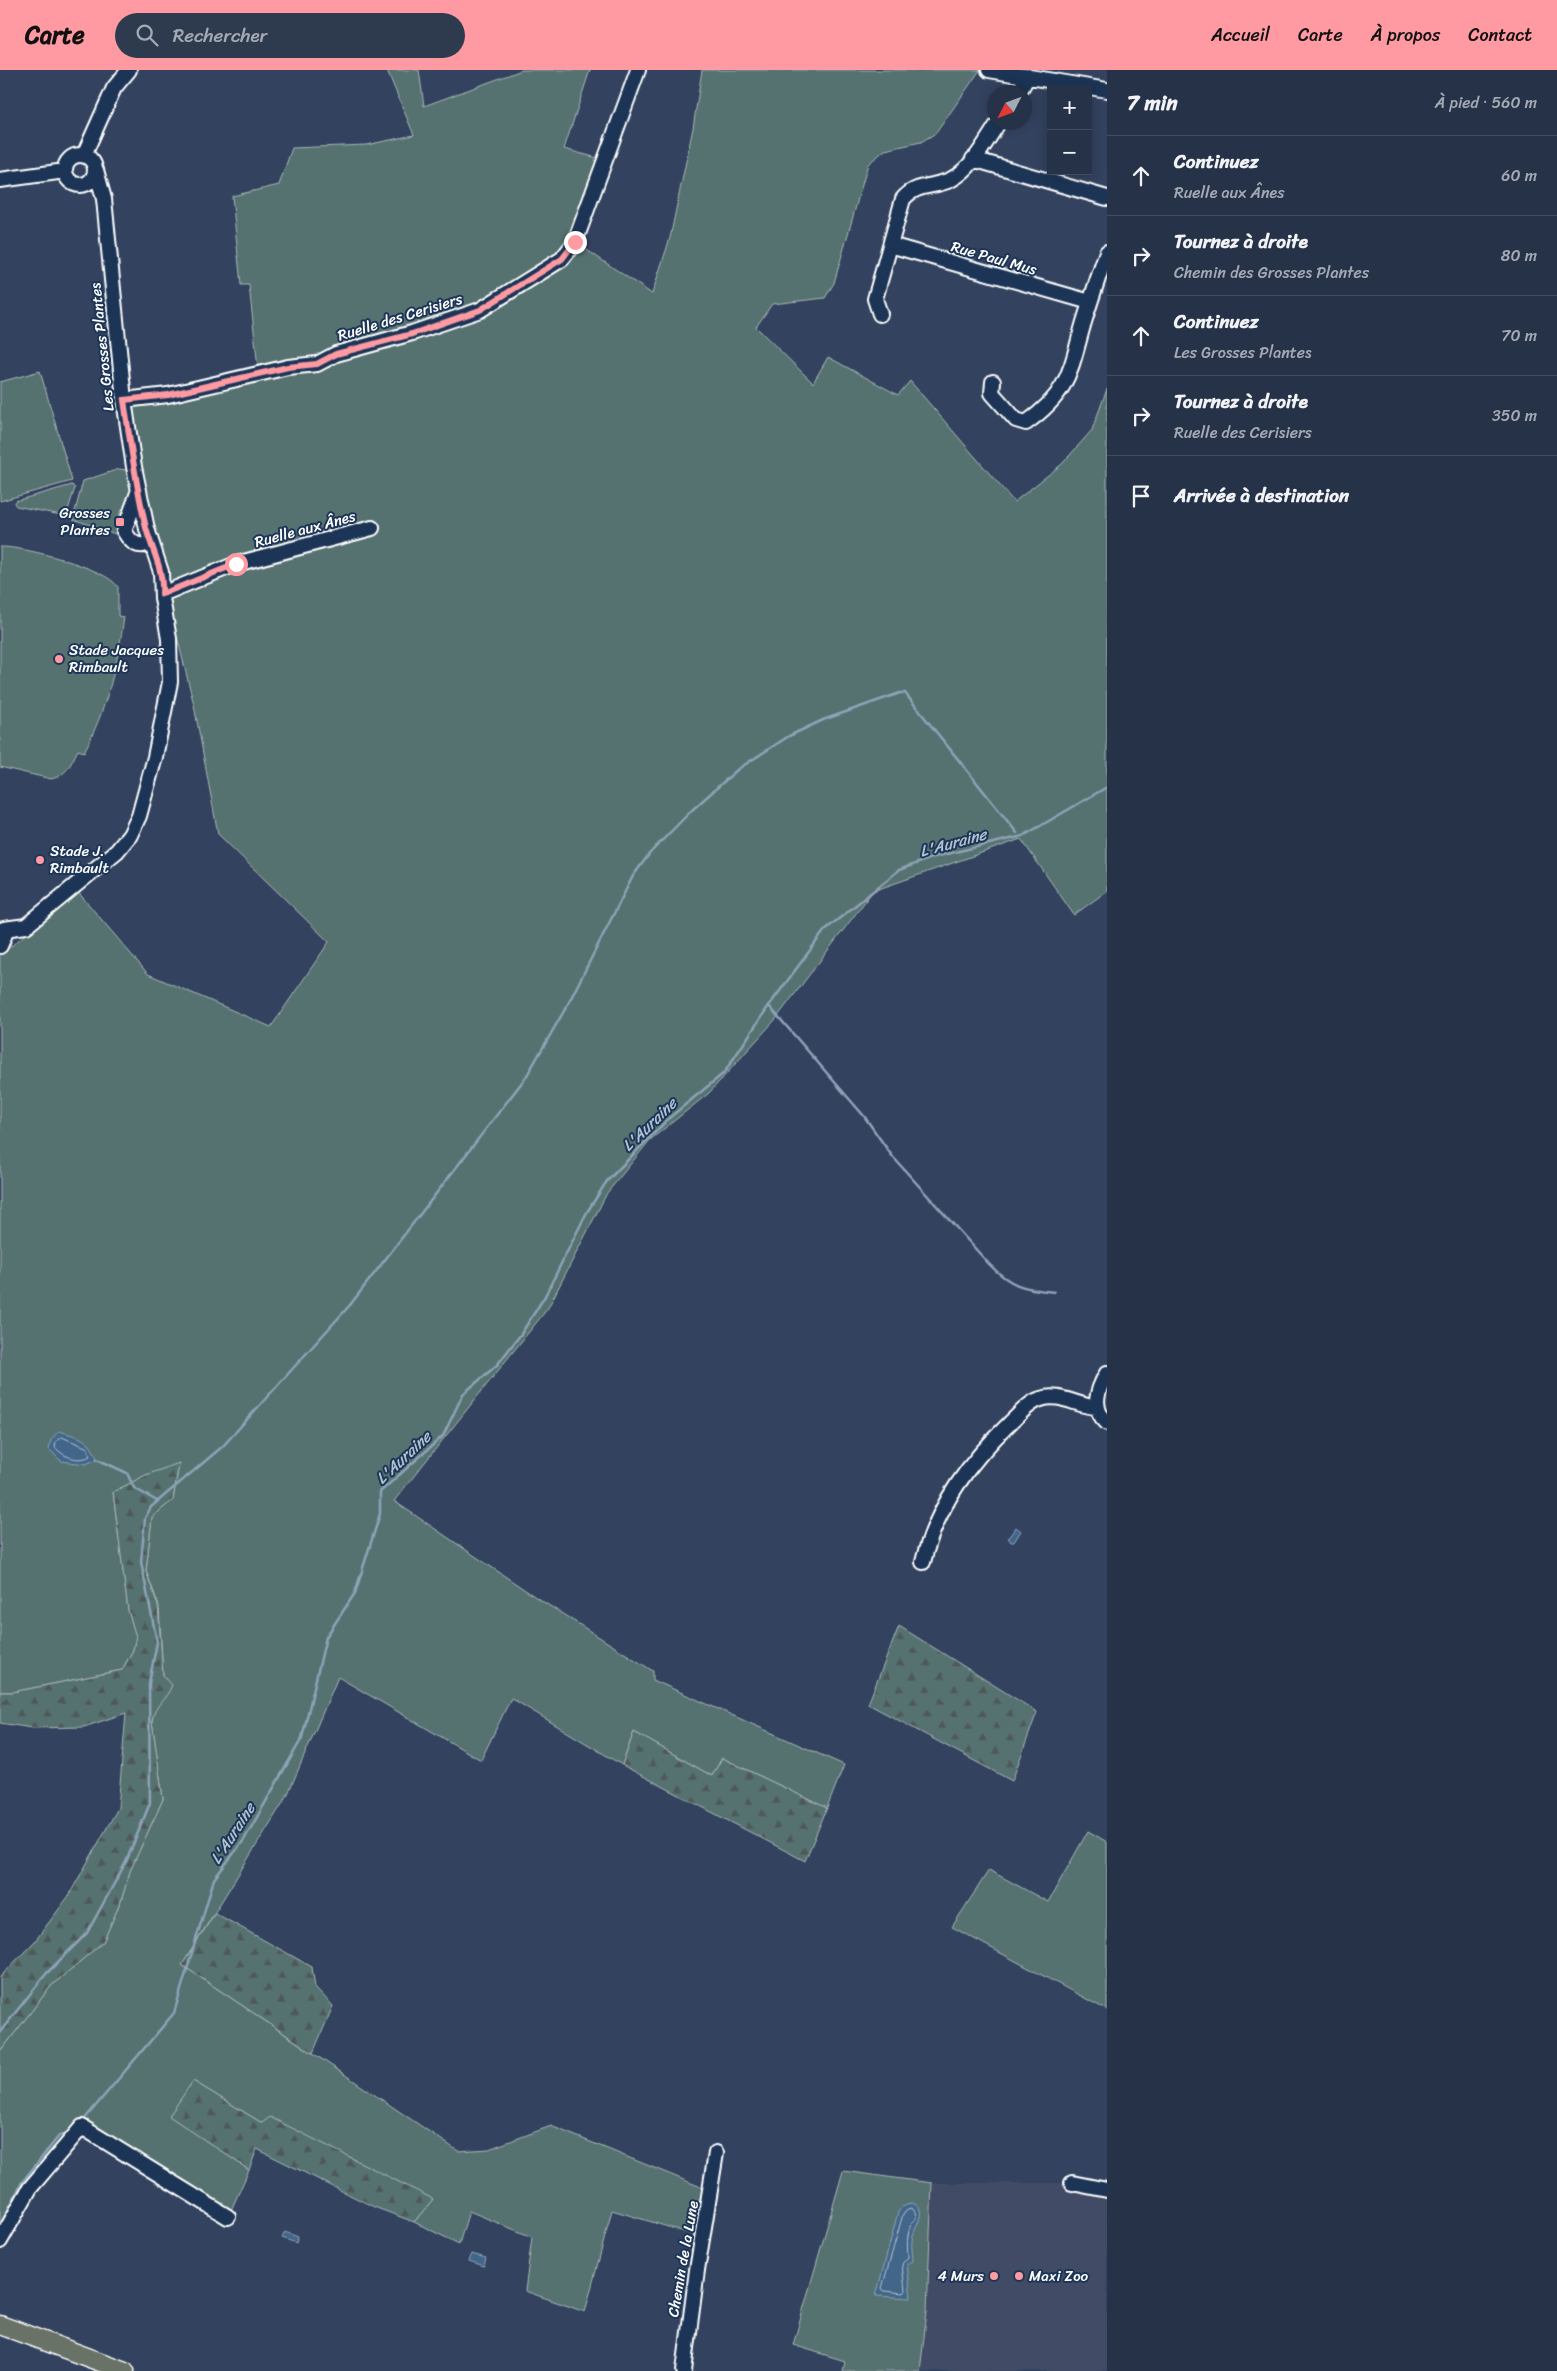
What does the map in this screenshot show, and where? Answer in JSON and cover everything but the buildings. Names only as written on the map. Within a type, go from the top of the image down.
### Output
[{"type":"main road","points":[[0,2325],[125,2371]]},
{"type":"street","points":[[84,155],[114,88],[129,70]]},
{"type":"street","name":"Ruelle des Cerisiers","points":[[124,400],[168,395],[288,367],[317,364],[336,354],[412,334],[480,310],[523,285],[562,259],[575,242],[638,70]]},
{"type":"street","points":[[989,70],[1107,90]]},
{"type":"street","points":[[1023,85],[1028,76]]},
{"type":"street","points":[[880,314],[876,299],[903,199],[917,188],[953,178],[973,160],[994,130]]},
{"type":"street","points":[[66,171],[71,158],[84,155],[91,159],[96,170],[88,183]]},
{"type":"street","points":[[973,160],[1107,198]]},
{"type":"street","name":"Les Grosses Plantes","points":[[2,927],[26,926],[117,851],[130,835],[139,816],[152,767],[170,682],[169,639],[162,594],[161,572],[139,490],[124,400],[104,199],[96,170]]},
{"type":"street","points":[[0,180],[66,171]]},
{"type":"street","points":[[66,171],[73,183],[88,183],[104,199]]},
{"type":"street","name":"Rue Paul Mus","points":[[890,245],[1090,302]]},
{"type":"street","points":[[993,382],[992,393],[1016,420],[1026,423],[1036,416],[1061,390],[1072,369],[1090,302],[1107,252]]},
{"type":"street","points":[[139,490],[124,531],[129,540],[136,545],[144,546],[152,543]]},
{"type":"street","name":"Ruelle aux Ânes","points":[[162,594],[236,564],[372,528]]},
{"type":"street","points":[[0,946],[5,934],[2,927]]},
{"type":"street","points":[[1107,1373],[1098,1392],[1097,1407],[1107,1423]]},
{"type":"street","points":[[923,1562],[929,1538],[945,1501],[958,1482],[995,1438],[1028,1406],[1040,1399],[1051,1397],[1097,1407]]},
{"type":"street","points":[[0,2241],[30,2188],[82,2127],[228,2217]]},
{"type":"street","name":"Chemin de la Lune","points":[[684,2371],[696,2270],[716,2153]]},
{"type":"street","points":[[1072,2183],[1107,2190]]},
{"type":"shaded area","points":[[932,2183],[1072,2183],[1107,2190],[1107,2371],[920,2371],[927,2311]]},
{"type":"green space","points":[[387,70],[419,70],[424,106],[522,70],[590,70],[564,149],[605,160],[575,242],[652,294],[670,238],[693,128],[702,70],[980,70],[936,133],[921,142],[885,150],[868,164],[834,283],[825,298],[772,304],[756,327],[813,383],[828,357],[898,395],[910,381],[1014,502],[1062,464],[1092,430],[1107,389],[1107,891],[1074,915],[1021,839],[873,891],[775,1020],[709,1093],[650,1140],[607,1193],[548,1308],[394,1501],[534,1596],[653,1671],[653,1680],[844,1765],[827,1808],[722,1758],[712,1776],[634,1732],[622,1765],[511,1698],[481,1760],[338,1677],[287,1796],[182,1965],[458,2151],[489,2149],[551,2126],[706,2189],[698,2236],[612,2210],[585,2312],[525,2291],[532,2237],[469,2211],[459,2244],[414,2222],[433,2199],[262,2123],[193,2081],[170,2116],[249,2170],[228,2217],[82,2127],[0,2241],[0,2052],[51,1986],[103,1942],[121,1901],[130,1871],[163,1799],[152,1721],[154,1711],[159,1704],[163,1675],[159,1606],[146,1571],[152,1517],[173,1500],[179,1464],[146,1475],[113,1492],[128,1610],[136,1636],[133,1650],[122,1670],[13,1692],[0,1692],[0,955],[78,892],[148,974],[271,1027],[329,942],[218,834],[194,705],[166,592],[169,579],[117,406],[259,378],[249,285],[241,285],[232,196],[279,185],[292,148],[366,145],[414,135]]},
{"type":"green space","points":[[40,371],[72,481],[0,501],[0,382]]},
{"type":"green space","points":[[119,469],[126,470],[131,485],[125,511],[121,510],[117,524],[120,526],[121,536],[73,519],[83,481]]},
{"type":"green space","points":[[72,485],[75,488],[66,516],[16,506],[14,503],[15,501]]},
{"type":"green space","name":"Stade Jacques Rimbault","points":[[0,547],[26,550],[63,559],[98,573],[111,580],[118,587],[118,616],[124,617],[115,669],[105,703],[84,752],[78,750],[65,772],[51,779],[0,767]]},
{"type":"green space","points":[[179,1463],[173,1500],[152,1517],[146,1571],[158,1606],[163,1675],[172,1685],[155,1711],[152,1721],[163,1799],[130,1871],[121,1901],[103,1942],[51,1986],[0,2052],[0,1977],[35,1941],[68,1897],[118,1808],[126,1713],[84,1727],[32,1728],[0,1723],[0,1692],[13,1692],[122,1670],[133,1650],[136,1637],[128,1610],[113,1492],[146,1475]]},
{"type":"green space","points":[[899,1626],[1037,1712],[1012,1781],[868,1704]]},
{"type":"green space","points":[[634,1732],[712,1776],[722,1758],[827,1808],[805,1861],[622,1765]]},
{"type":"green space","points":[[1088,1831],[1107,1842],[1107,2010],[952,1927],[989,1870],[1048,1902]]},
{"type":"green space","points":[[215,1913],[312,1967],[315,1987],[333,2006],[313,2053],[182,1965]]},
{"type":"green space","points":[[193,2081],[262,2123],[270,2117],[433,2199],[414,2222],[374,2207],[257,2149],[249,2170],[169,2116]]},
{"type":"green space","points":[[843,2171],[932,2183],[927,2311],[920,2371],[843,2371],[845,2361],[793,2345]]},
{"type":"water","points":[[59,1431],[83,1439],[91,1447],[97,1459],[86,1464],[61,1461],[49,1449],[51,1440]]},
{"type":"water","points":[[1016,1527],[1021,1531],[1014,1542],[1011,1542],[1008,1538]]},
{"type":"water","points":[[912,2203],[920,2210],[920,2215],[913,2236],[913,2261],[907,2264],[911,2298],[876,2296],[898,2212],[902,2207]]},
{"type":"water","points":[[285,2232],[298,2237],[296,2243],[282,2238]]},
{"type":"water","points":[[472,2254],[486,2258],[484,2266],[469,2261]]},
{"type":"waterway","points":[[0,2032],[46,1974],[87,1933],[126,1862],[150,1803],[149,1683],[157,1642],[141,1562],[145,1518],[151,1507],[223,1446],[350,1305],[526,1077],[568,1004],[633,876],[650,853],[692,810],[738,769],[789,736],[823,720],[900,693],[905,693],[1017,833]]},
{"type":"waterway","name":"L'Auraine","points":[[83,2121],[174,2013],[214,1879],[244,1840],[302,1738],[326,1637],[355,1593],[380,1514],[380,1492],[443,1436],[463,1394],[497,1365],[521,1334],[545,1296],[587,1212],[607,1181],[669,1118],[724,1073],[768,1007],[825,930],[899,870],[934,857],[1023,836],[1107,787]]},
{"type":"waterway","points":[[769,1006],[864,1116],[892,1156],[989,1264],[1011,1282],[1026,1288],[1054,1292]]},
{"type":"waterway","points":[[97,1459],[127,1473],[134,1488],[157,1501]]},
{"type":"waterway","name":"L'Auraine","points":[[0,2226],[22,2182],[59,2136],[69,2133]]},
{"type":"place","name":"Grosses Plantes","points":[[120,522]]},
{"type":"place","name":"Stade Jacques Rimbault","points":[[59,659]]},
{"type":"place","name":"Stade J. Rimbault","points":[[40,860]]},
{"type":"place","name":"4 Murs","points":[[994,2276]]},
{"type":"place","name":"Maxi Zoo","points":[[1019,2276]]},
{"type":"route","points":[[236,564],[176,590],[162,594],[161,572],[147,529],[134,467],[124,400],[168,395],[288,367],[317,364],[336,354],[412,334],[480,310],[562,259],[575,242]]}]
